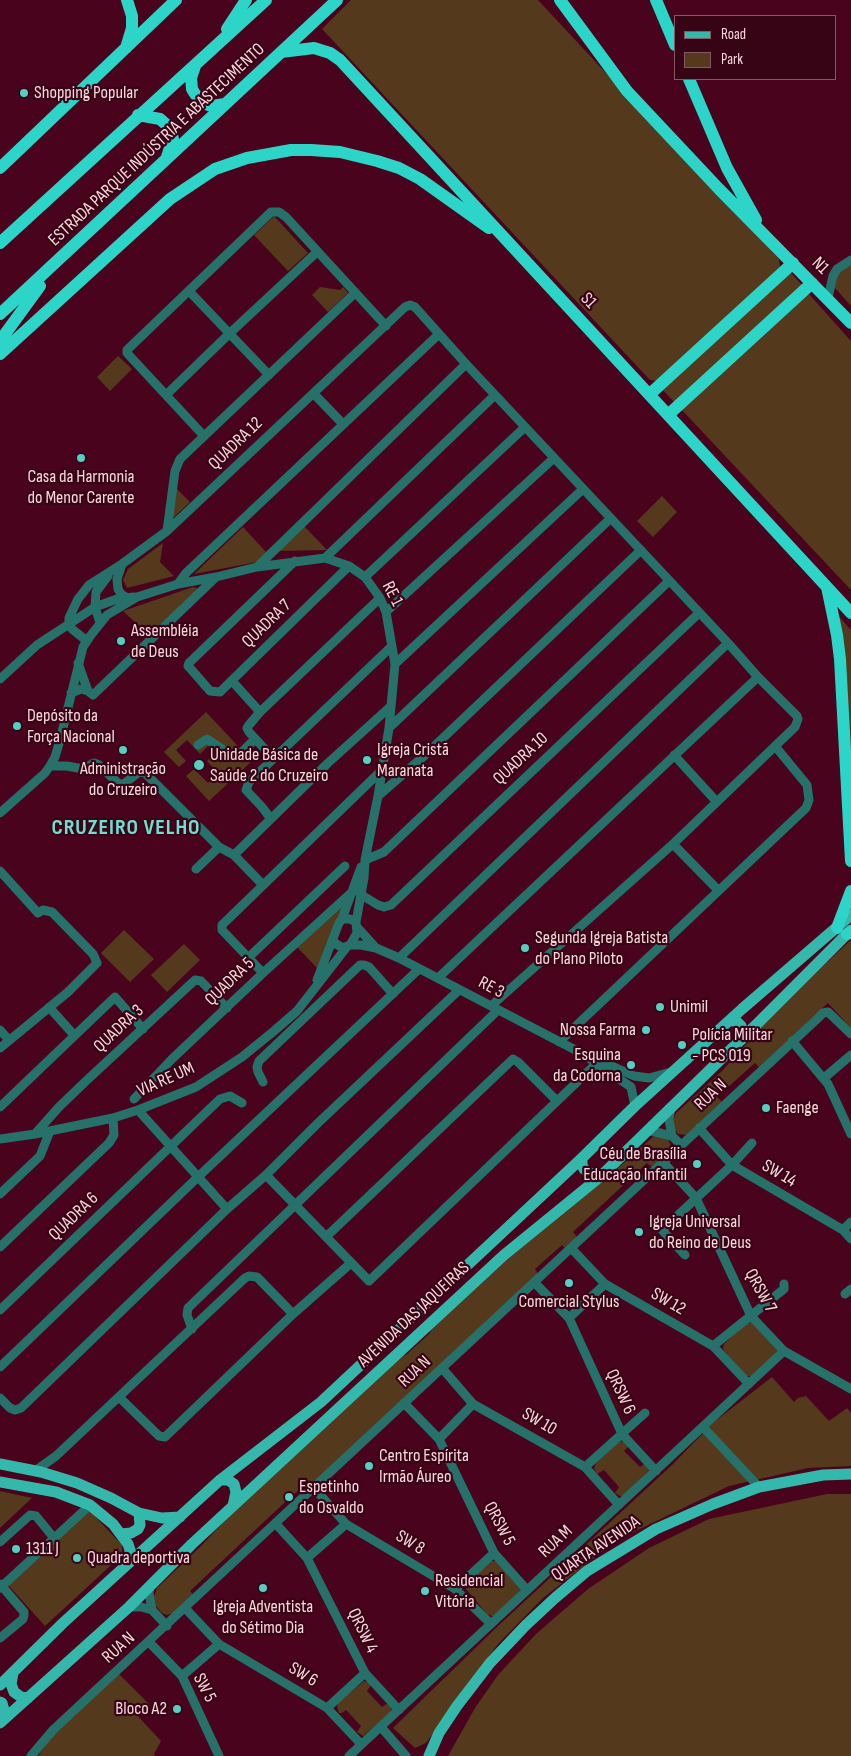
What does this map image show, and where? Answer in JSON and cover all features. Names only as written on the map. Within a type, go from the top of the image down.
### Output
[{"type":"highway","points":[[125,50],[132,28],[132,16],[127,0]]},
{"type":"highway","points":[[0,168],[176,0]]},
{"type":"highway","points":[[222,40],[246,0]]},
{"type":"highway","name":"ESTRADA PARQUE INDÚSTRIA E ABASTECIMENTO","points":[[0,243],[266,0]]},
{"type":"highway","name":"ESTRADA PARQUE INDÚSTRIA E ABASTECIMENTO","points":[[0,314],[337,0]]},
{"type":"highway","name":"N1","points":[[560,0],[627,90],[719,189],[851,323]]},
{"type":"highway","points":[[656,0],[674,43]]},
{"type":"highway","name":"S1","points":[[281,52],[314,48],[330,53],[340,60],[851,613]]},
{"type":"highway","points":[[196,64],[191,78],[192,89],[195,94],[205,104],[212,106],[225,104]]},
{"type":"highway","points":[[689,80],[727,168],[763,233]]},
{"type":"highway","points":[[138,116],[160,119],[170,128],[172,144],[166,159]]},
{"type":"highway","points":[[0,354],[170,199],[215,169],[258,155],[291,150],[340,152],[399,168],[440,192],[510,242]]},
{"type":"highway","points":[[0,341],[24,306],[68,252]]},
{"type":"highway","points":[[650,394],[793,263]]},
{"type":"highway","points":[[668,415],[812,283]]},
{"type":"highway","points":[[827,587],[840,659],[851,861]]},
{"type":"highway","points":[[846,931],[851,891]]},
{"type":"main road","points":[[846,931],[851,914]]},
{"type":"main road","name":"AVENIDA DAS JAQUEIRAS","points":[[0,1685],[63,1623],[220,1480],[321,1402],[635,1106],[676,1071],[730,1020],[846,931]]},
{"type":"main road","name":"AVENIDA DAS JAQUEIRAS","points":[[1,1721],[129,1607],[233,1506],[504,1255],[601,1176],[646,1130],[741,1040],[846,931]]},
{"type":"main road","points":[[730,1020],[737,1022],[741,1026],[743,1031],[741,1040]]},
{"type":"main road","points":[[582,1158],[584,1169],[591,1174],[601,1176]]},
{"type":"main road","points":[[0,1464],[35,1470],[63,1478],[93,1489],[139,1513],[162,1518],[180,1517]]},
{"type":"main road","name":"QUARTA AVENIDA","points":[[429,1756],[457,1706],[490,1663],[526,1625],[587,1571],[656,1529],[713,1504],[759,1487],[823,1475],[851,1474]]},
{"type":"main road","points":[[56,1492],[61,1488],[63,1478]]},
{"type":"main road","points":[[220,1480],[228,1480],[234,1484],[236,1492],[233,1506]]},
{"type":"main road","points":[[0,1482],[56,1492],[90,1505],[113,1524],[121,1534],[130,1550],[129,1562]]},
{"type":"main road","points":[[121,1534],[131,1533],[138,1529],[140,1525],[139,1513]]},
{"type":"main road","points":[[13,1672],[11,1684],[14,1692],[28,1698]]},
{"type":"main road","points":[[0,1702],[4,1710],[1,1721]]},
{"type":"street","name":"QUADRA 12","points":[[167,531],[176,466],[180,459],[354,293],[286,217],[279,212],[271,212],[127,350],[127,353],[204,436]]},
{"type":"street","points":[[166,395],[317,252]]},
{"type":"street","points":[[828,298],[833,276],[837,269],[851,260]]},
{"type":"street","points":[[189,291],[269,375]]},
{"type":"street","points":[[354,293],[386,326]]},
{"type":"street","name":"QUADRA 12","points":[[167,531],[405,307],[410,305],[415,307],[438,334]]},
{"type":"street","points":[[178,584],[186,574],[438,334],[798,719],[795,727],[673,844],[494,1008],[296,1205],[188,1308],[187,1315],[192,1329]]},
{"type":"street","points":[[256,567],[466,364]]},
{"type":"street","points":[[314,394],[343,424]]},
{"type":"street","points":[[325,558],[495,395]]},
{"type":"street","points":[[365,577],[524,427]]},
{"type":"street","points":[[386,612],[554,458]]},
{"type":"street","points":[[395,664],[582,489]]},
{"type":"street","points":[[389,728],[611,518]]},
{"type":"street","points":[[87,641],[76,634],[69,623],[69,618],[78,599],[89,585],[167,531]]},
{"type":"street","points":[[378,796],[424,756],[641,550]]},
{"type":"street","name":"RE 1","points":[[0,813],[45,773],[50,766],[55,757],[78,663],[87,641],[100,623],[114,610],[137,597],[178,584],[256,567],[325,558],[349,566],[365,577],[380,598],[386,612],[395,664],[389,728],[365,860],[364,878],[342,919]]},
{"type":"street","name":"QUADRA 7","points":[[295,561],[189,663],[188,666],[205,686],[213,692],[220,692],[232,681],[349,566]]},
{"type":"street","points":[[119,566],[118,589],[126,597]]},
{"type":"street","points":[[100,623],[95,607],[98,588],[119,566]]},
{"type":"street","points":[[70,693],[81,689],[93,695],[216,577]]},
{"type":"street","name":"QUADRA 10","points":[[365,860],[384,852],[669,581]]},
{"type":"street","name":"RE 1","points":[[0,679],[37,645],[95,607],[126,597],[137,597]]},
{"type":"street","points":[[273,758],[248,728],[260,712],[380,598]]},
{"type":"street","name":"QUADRA 10","points":[[356,893],[378,906],[391,905],[698,613]]},
{"type":"street","points":[[399,958],[728,643]]},
{"type":"street","points":[[271,819],[246,790],[248,782],[392,646]]},
{"type":"street","points":[[78,663],[88,691]]},
{"type":"street","points":[[438,978],[758,677]]},
{"type":"street","points":[[232,681],[260,712]]},
{"type":"street","points":[[234,855],[328,763],[391,706]]},
{"type":"street","points":[[198,745],[207,739],[234,758],[237,757],[252,735]]},
{"type":"street","points":[[560,1042],[807,805],[809,791],[805,781],[775,746]]},
{"type":"street","points":[[674,755],[716,801]]},
{"type":"street","points":[[55,757],[67,766]]},
{"type":"street","points":[[50,766],[67,766],[83,769],[91,764],[97,764],[120,784],[125,783],[139,772],[145,773],[219,847],[234,855],[263,885]]},
{"type":"street","points":[[263,973],[221,927],[382,770]]},
{"type":"street","points":[[673,844],[718,890]]},
{"type":"street","points":[[196,870],[219,847]]},
{"type":"street","points":[[248,958],[345,866]]},
{"type":"street","points":[[0,871],[38,913],[43,910],[52,912],[93,954],[97,963],[68,992],[0,1048]]},
{"type":"street","name":"RE 1","points":[[356,893],[357,925]]},
{"type":"street","name":"QUADRA 5","points":[[134,1099],[172,1059],[263,973],[356,893]]},
{"type":"street","points":[[342,919],[350,919],[357,925],[357,933],[348,947],[340,946],[333,940],[336,929],[342,919]]},
{"type":"street","name":"RE 3","points":[[357,925],[376,948]]},
{"type":"street","name":"VIA RE UM","points":[[314,988],[333,940]]},
{"type":"street","name":"RE 3","points":[[348,947],[361,945],[376,948],[399,958],[595,1061],[627,1082],[631,1087],[635,1106]]},
{"type":"street","name":"VIA RE UM","points":[[0,1139],[113,1118],[196,1087],[242,1056],[297,1011],[348,947]]},
{"type":"street","points":[[263,1082],[257,1067],[259,1061],[360,966],[369,967],[393,994]]},
{"type":"street","points":[[0,1367],[419,969]]},
{"type":"street","name":"QUADRA 3","points":[[35,1134],[66,1101],[198,979],[202,980],[227,1008]]},
{"type":"street","points":[[0,1398],[10,1408],[15,1410],[21,1408],[227,1209],[266,1175],[318,1123],[459,990]]},
{"type":"street","name":"QUADRA 3","points":[[0,1107],[115,997],[143,1029]]},
{"type":"street","points":[[49,1007],[74,1035]]},
{"type":"street","name":"RUA N","points":[[30,1756],[53,1730],[823,1014],[826,1012],[830,1013],[851,1034]]},
{"type":"street","points":[[0,1030],[9,1040]]},
{"type":"street","points":[[792,1042],[824,1078],[851,1134]]},
{"type":"street","points":[[824,1078],[851,1056]]},
{"type":"street","points":[[327,1236],[513,1059],[557,1101]]},
{"type":"street","points":[[266,1175],[369,1281],[557,1101],[595,1061]]},
{"type":"street","name":"RE 3","points":[[595,1061],[634,1076],[649,1078],[676,1071]]},
{"type":"street","name":"QUADRA 6","points":[[0,1310],[220,1098],[230,1096],[242,1103]]},
{"type":"street","points":[[671,1107],[669,1120],[672,1136]]},
{"type":"street","points":[[138,1110],[227,1209]]},
{"type":"street","name":"QUADRA 6","points":[[0,1247],[109,1143],[114,1135],[113,1118]]},
{"type":"street","name":"SW 14","points":[[699,1128],[732,1166],[843,1230],[851,1239]]},
{"type":"street","points":[[646,1130],[672,1136],[681,1145]]},
{"type":"street","points":[[0,1194],[40,1156],[50,1131]]},
{"type":"street","points":[[685,1255],[662,1230],[732,1166],[752,1143]]},
{"type":"street","name":"QRSW 7","points":[[663,1162],[696,1198],[751,1316],[784,1351],[851,1389]]},
{"type":"street","points":[[843,1230],[851,1222]]},
{"type":"street","name":"SW 12","points":[[571,1248],[605,1284],[713,1346],[749,1384]]},
{"type":"street","points":[[119,1397],[159,1436],[165,1437],[293,1314],[351,1263]]},
{"type":"street","points":[[35,1470],[56,1456],[249,1276],[256,1278],[293,1314]]},
{"type":"street","name":"QRSW 6","points":[[534,1282],[569,1318],[622,1434],[656,1471]]},
{"type":"street","points":[[569,1318],[605,1284]]},
{"type":"street","points":[[713,1346],[784,1289],[784,1284]]},
{"type":"street","name":"RUA M","points":[[349,1756],[784,1351]]},
{"type":"street","name":"SW 10","points":[[442,1368],[474,1404],[585,1467],[619,1505]]},
{"type":"street","name":"QRSW 5","points":[[404,1404],[439,1439],[494,1553],[527,1590]]},
{"type":"street","points":[[439,1439],[474,1404]]},
{"type":"street","points":[[585,1467],[645,1413]]},
{"type":"street","points":[[702,1427],[759,1487]]},
{"type":"street","points":[[47,1473],[56,1456]]},
{"type":"street","name":"SW 8","points":[[314,1488],[346,1524],[455,1589],[491,1624]]},
{"type":"street","points":[[0,1638],[24,1615],[24,1612],[1,1586],[90,1505]]},
{"type":"street","points":[[0,1542],[30,1515],[36,1516],[54,1538]]},
{"type":"street","name":"QRSW 4","points":[[276,1524],[307,1558],[365,1673],[399,1710]]},
{"type":"street","points":[[307,1558],[346,1524]]},
{"type":"street","points":[[455,1589],[494,1553]]},
{"type":"street","points":[[150,1585],[149,1593],[152,1610]]},
{"type":"street","points":[[129,1607],[141,1607],[152,1610],[167,1626]]},
{"type":"street","name":"SW 6","points":[[185,1608],[219,1644],[327,1708],[361,1744]]},
{"type":"street","name":"SW 5","points":[[149,1642],[182,1676],[219,1756]]},
{"type":"street","points":[[182,1676],[219,1644]]},
{"type":"street","points":[[327,1708],[365,1673]]},
{"type":"street","points":[[381,1727],[406,1756]]},
{"type":"green space","points":[[351,0],[538,0],[779,259],[780,267],[657,381],[650,380],[322,29]]},
{"type":"green space","points":[[274,216],[308,253],[288,271],[254,235]]},
{"type":"green space","points":[[851,265],[851,306],[835,288],[836,275]]},
{"type":"green space","points":[[789,271],[802,285],[675,403],[662,389]]},
{"type":"green space","points":[[320,287],[340,290],[343,287],[348,293],[328,312],[312,295]]},
{"type":"green space","points":[[808,293],[851,341],[851,590],[681,409]]},
{"type":"green space","points":[[118,356],[132,369],[110,391],[97,377]]},
{"type":"green space","points":[[175,487],[190,502],[171,520]]},
{"type":"green space","points":[[662,496],[677,512],[653,537],[637,521]]},
{"type":"green space","points":[[304,526],[327,550],[277,551]]},
{"type":"green space","points":[[243,527],[266,552],[257,562],[194,574]]},
{"type":"green space","points":[[163,543],[160,562],[174,576],[127,588],[123,580],[128,569]]},
{"type":"green space","points":[[193,587],[199,589],[151,637],[123,611]]},
{"type":"green space","points":[[836,613],[851,630],[851,791]]},
{"type":"green space","points":[[206,712],[252,761],[209,801],[186,776],[194,769],[208,783],[218,773],[207,761],[215,753],[208,746],[200,754],[187,740],[176,750],[186,761],[179,767],[164,752]]},
{"type":"green space","points":[[346,899],[317,968],[296,946]]},
{"type":"green space","points":[[124,930],[154,959],[130,982],[101,953]]},
{"type":"green space","points":[[851,940],[851,1028],[828,1003],[759,1067],[755,1063],[717,1097],[722,1102],[686,1135],[678,1134],[673,1122],[676,1113],[721,1072],[790,996]]},
{"type":"green space","points":[[184,944],[200,960],[167,992],[151,975]]},
{"type":"green space","points":[[654,1136],[668,1139],[671,1146],[670,1150],[652,1167],[647,1163],[573,1232],[577,1237],[565,1248],[562,1245],[535,1269],[538,1274],[303,1492],[300,1489],[282,1505],[190,1591],[193,1594],[173,1613],[167,1615],[162,1613],[155,1605],[153,1599],[157,1588],[235,1510],[394,1362],[407,1354],[429,1334],[439,1319],[562,1211],[607,1178]]},
{"type":"green space","points":[[752,1322],[777,1347],[778,1351],[753,1376],[746,1376],[723,1348],[724,1344],[746,1323]]},
{"type":"green space","points":[[772,1377],[794,1402],[798,1398],[806,1396],[829,1421],[847,1408],[851,1413],[851,1466],[808,1468],[729,1486],[617,1540],[543,1598],[498,1644],[426,1743],[415,1748],[393,1728],[499,1625],[672,1465],[714,1422]]},
{"type":"green space","points":[[623,1441],[628,1447],[624,1451],[640,1467],[644,1464],[649,1467],[649,1470],[624,1496],[620,1496],[615,1493],[619,1487],[604,1470],[597,1474],[594,1469],[596,1463],[618,1442]]},
{"type":"green space","points":[[0,1491],[32,1498],[0,1528]]},
{"type":"green space","points":[[827,1494],[851,1494],[851,1756],[448,1756],[475,1708],[498,1675],[536,1634],[588,1589],[649,1548],[709,1519]]},
{"type":"green space","points":[[89,1510],[122,1545],[122,1555],[45,1626],[8,1585]]},
{"type":"green space","points":[[491,1561],[496,1561],[521,1589],[520,1593],[495,1616],[487,1614],[466,1589],[467,1583]]},
{"type":"green space","points":[[119,1674],[149,1704],[135,1713],[161,1741],[154,1754],[155,1756],[38,1756],[54,1733]]},
{"type":"green space","points":[[364,1681],[371,1685],[367,1691],[382,1707],[388,1703],[392,1709],[391,1712],[363,1736],[357,1732],[361,1726],[346,1710],[339,1713],[337,1706],[338,1703]]},
{"type":"place","name":"Shopping Popular","points":[[24,93]]},
{"type":"place","name":"Casa da Harmonia do Menor Carente","points":[[81,458]]},
{"type":"place","name":"Assembléia de Deus","points":[[121,641]]},
{"type":"place","name":"Depósito da Força Nacional","points":[[17,726]]},
{"type":"place","name":"Administração do Cruzeiro","points":[[123,750]]},
{"type":"place","name":"Igreja Cristã Maranata","points":[[367,760]]},
{"type":"place","name":"Unidade Básica de Saúde 2 do Cruzeiro","points":[[199,765]]},
{"type":"place","name":"Segunda Igreja Batista do Plano Piloto","points":[[525,948]]},
{"type":"place","name":"Unimil","points":[[660,1007]]},
{"type":"place","name":"Nossa Farma","points":[[646,1030]]},
{"type":"place","name":"Polícia Militar - PCS 019","points":[[682,1045]]},
{"type":"place","name":"Esquina da Codorna","points":[[631,1065]]},
{"type":"place","name":"Faenge","points":[[766,1108]]},
{"type":"place","name":"Céu de Brasília Educação Infantil","points":[[697,1164]]},
{"type":"place","name":"Igreja Universal do Reino de Deus","points":[[639,1232]]},
{"type":"place","name":"Comercial Stylus","points":[[569,1283]]},
{"type":"place","name":"Centro Espírita Irmão Áureo","points":[[369,1466]]},
{"type":"place","name":"Espetinho do Osvaldo","points":[[289,1497]]},
{"type":"place","name":"1311 J","points":[[16,1549]]},
{"type":"place","name":"Quadra deportiva","points":[[77,1558]]},
{"type":"place","name":"Igreja Adventista do Sétimo Dia","points":[[263,1588]]},
{"type":"place","name":"Residencial Vitória","points":[[425,1591]]},
{"type":"place","name":"Bloco A2","points":[[177,1709]]},
{"type":"district","name":"CRUZEIRO VELHO","points":[[126,828]]}]
